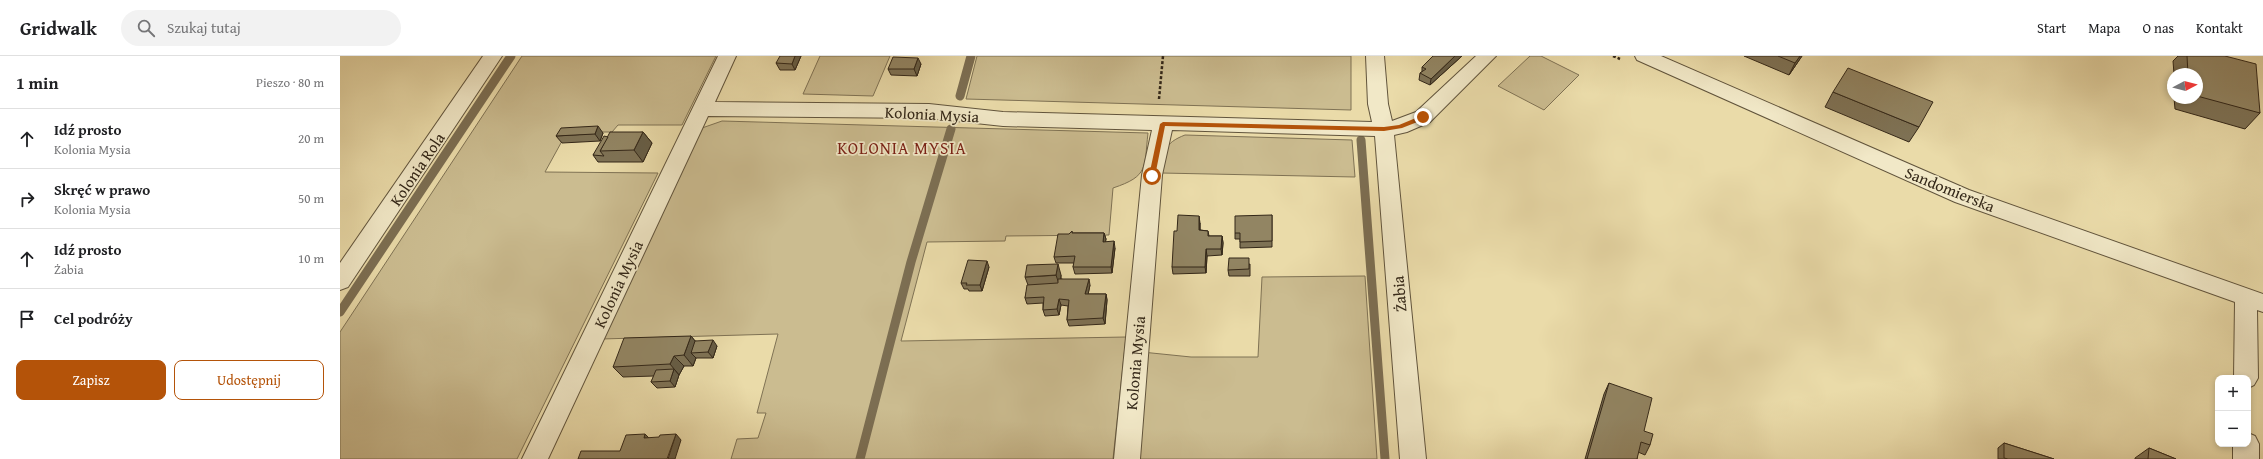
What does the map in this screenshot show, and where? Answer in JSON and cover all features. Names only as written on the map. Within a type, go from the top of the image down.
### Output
[{"type":"street","name":"Kolonia Rola","points":[[340,281],[493,56]]},
{"type":"street","name":"Kolonia Mysia","points":[[535,459],[727,56]]},
{"type":"street","name":"Żabia","points":[[1375,56],[1378,104],[1384,129],[1413,459]]},
{"type":"street","points":[[1384,129],[1400,127],[1423,117],[1487,56]]},
{"type":"street","name":"Sandomierska","points":[[1644,56],[1962,196],[2254,300]]},
{"type":"street","name":"Kolonia Mysia","points":[[702,109],[929,111],[1003,119],[1384,129]]},
{"type":"street","name":"Kolonia Mysia","points":[[1127,459],[1152,176],[1163,124]]},
{"type":"street","points":[[2246,375],[2254,300]]},
{"type":"street","points":[[2246,447],[2246,459]]},
{"type":"path","points":[[1163,56],[1158,110],[1163,124]]},
{"type":"shaded area","points":[[522,56],[716,56],[682,125],[618,125],[612,132],[567,132],[545,172],[658,173],[517,459],[340,459],[340,332]]},
{"type":"shaded area","points":[[820,56],[890,56],[873,96],[803,94]]},
{"type":"shaded area","points":[[977,56],[1351,56],[1351,110],[966,99]]},
{"type":"shaded area","points":[[1530,56],[1541,56],[1579,75],[1544,110],[1498,86]]},
{"type":"shaded area","points":[[722,121],[1148,133],[1145,163],[1139,175],[1125,184],[1113,188],[1109,235],[1006,236],[1005,241],[927,242],[901,341],[1126,337],[1113,459],[731,459],[737,439],[758,438],[766,413],[757,413],[778,334],[601,339],[702,128]]},
{"type":"shaded area","points":[[1185,135],[1352,140],[1355,177],[1161,173],[1166,149],[1173,141]]},
{"type":"shaded area","points":[[1365,276],[1377,459],[1132,459],[1142,352],[1191,357],[1258,357],[1262,277]]},
{"type":"building","points":[[780,56],[795,56],[792,64],[776,63]]},
{"type":"building","points":[[1433,56],[1455,56],[1431,79],[1420,73],[1426,69],[1422,67]]},
{"type":"building","points":[[1778,56],[1800,56],[1795,63]]},
{"type":"building","points":[[2187,56],[2225,56],[2256,64],[2260,113],[2203,98],[2203,68],[2188,68]]},
{"type":"building","points":[[893,57],[918,58],[914,69],[888,69]]},
{"type":"building","points":[[1848,68],[1933,102],[1919,127],[1833,92]]},
{"type":"building","points":[[598,126],[595,134],[556,136],[561,128]]},
{"type":"building","points":[[610,132],[643,132],[634,150],[600,151]]},
{"type":"building","points":[[604,136],[608,137],[600,151],[604,156],[593,155]]},
{"type":"building","points":[[1178,215],[1199,216],[1199,230],[1208,231],[1208,236],[1222,236],[1221,249],[1206,249],[1205,267],[1172,267],[1174,231],[1177,231]]},
{"type":"building","points":[[1272,215],[1272,241],[1240,242],[1240,233],[1235,233],[1235,216]]},
{"type":"building","points":[[1072,231],[1072,233],[1104,233],[1103,242],[1114,241],[1111,267],[1073,267],[1075,256],[1054,257],[1058,234],[1069,234]]},
{"type":"building","points":[[1229,258],[1249,258],[1249,269],[1228,270]]},
{"type":"building","points":[[968,260],[987,261],[980,285],[966,285],[967,283],[961,283]]},
{"type":"building","points":[[1058,264],[1056,275],[1025,277],[1027,265]]},
{"type":"building","points":[[1058,279],[1089,279],[1085,294],[1106,294],[1103,318],[1067,320],[1069,300],[1059,299],[1057,309],[1043,310],[1044,297],[1025,298],[1027,285],[1058,283]]},
{"type":"building","points":[[691,336],[684,355],[674,356],[670,364],[613,367],[624,338]]},
{"type":"building","points":[[713,340],[708,352],[691,353],[695,341]]},
{"type":"building","points":[[674,369],[670,381],[651,382],[656,370]]},
{"type":"building","points":[[1609,383],[1652,398],[1644,431],[1653,434],[1650,445],[1641,442],[1637,459],[1587,459]]},
{"type":"building","points":[[645,434],[644,438],[676,434],[667,459],[578,459],[581,451],[620,451],[626,435]]},
{"type":"building","points":[[2004,443],[2054,459],[2004,458]]},
{"type":"building","points":[[2149,448],[2176,459],[2148,459]]},
{"type":"waterway","points":[[340,312],[511,56]]},
{"type":"waterway","points":[[960,96],[971,56]]},
{"type":"waterway","points":[[860,459],[911,262],[951,129]]},
{"type":"waterway","points":[[1361,140],[1385,459]]},
{"type":"district","name":"KOLONIA MYSIA","points":[[902,147]]},
{"type":"route","points":[[1152,176],[1163,124],[1384,129],[1400,127],[1423,117]]}]
